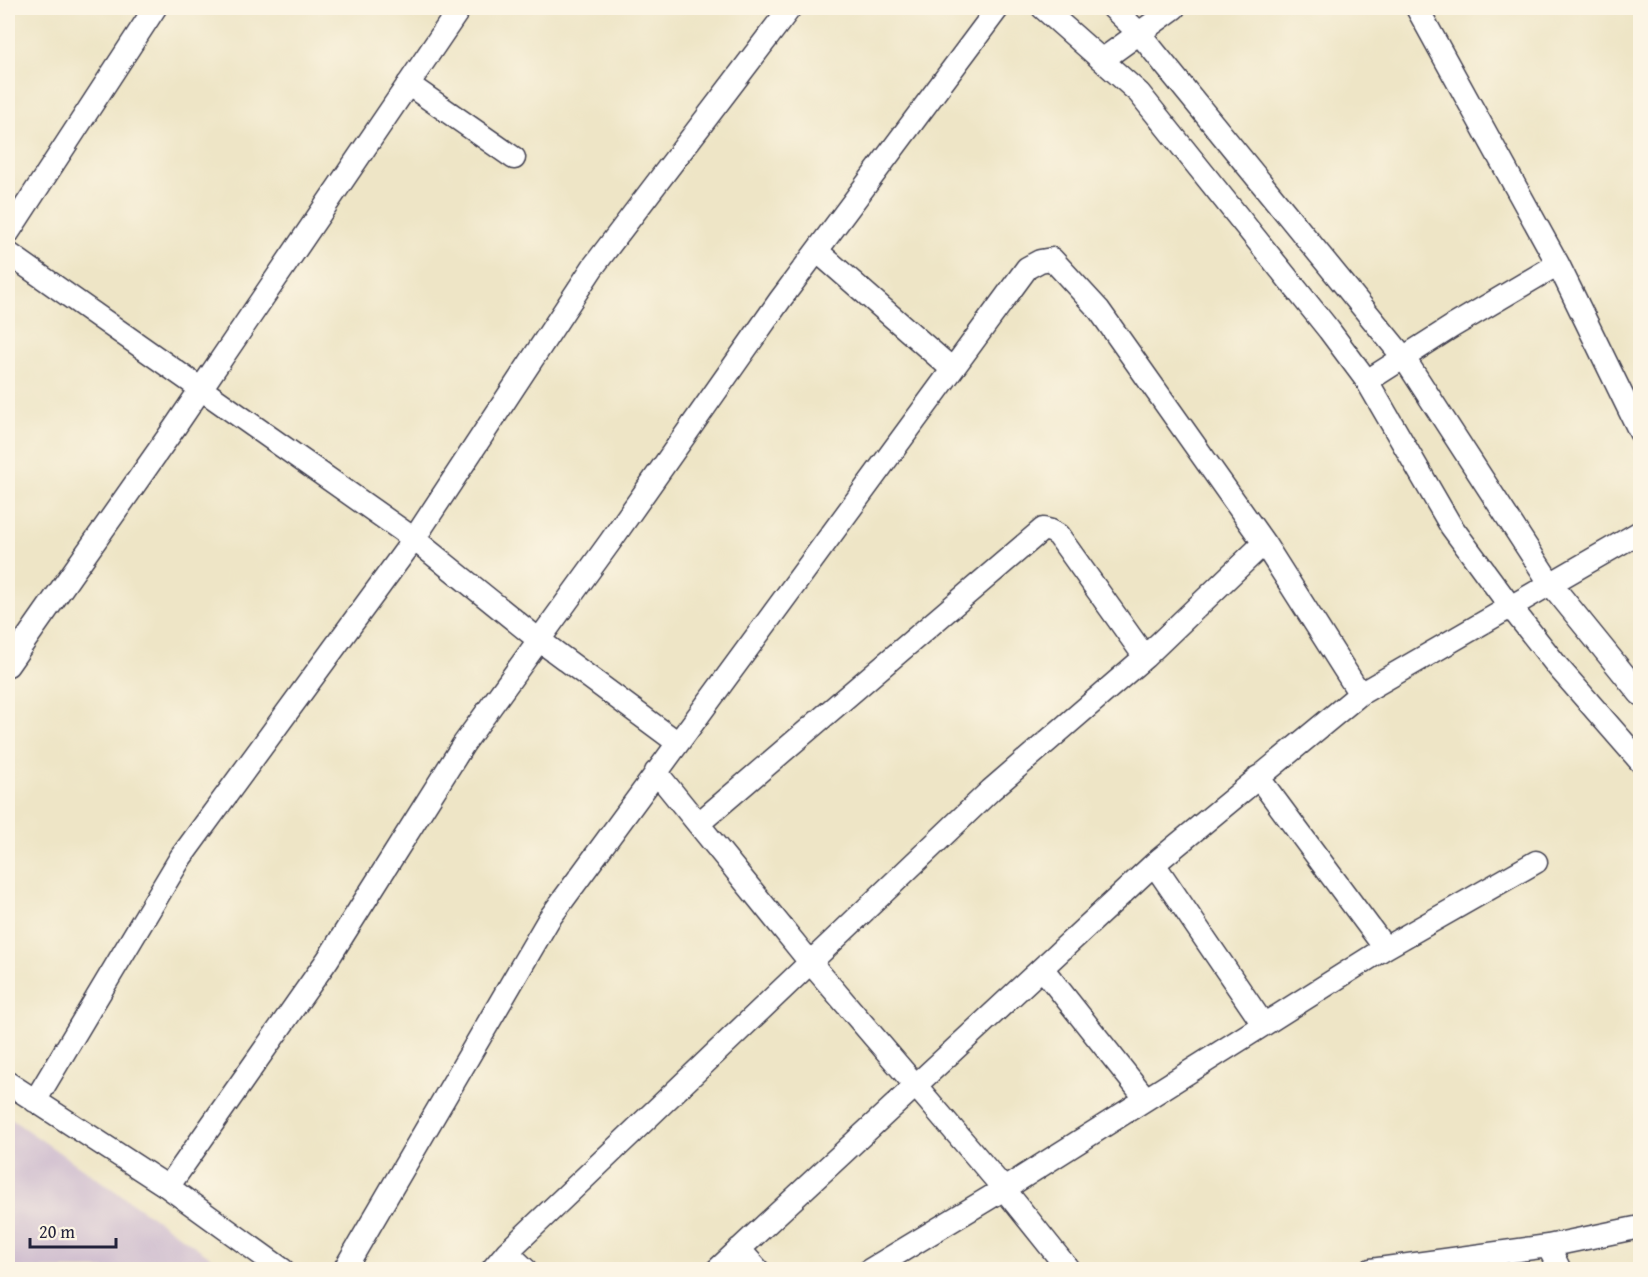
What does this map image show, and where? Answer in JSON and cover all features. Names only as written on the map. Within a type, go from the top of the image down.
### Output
[{"type":"street","points":[[8,232],[155,8]]},
{"type":"street","points":[[8,665],[202,388],[460,8]]},
{"type":"street","points":[[35,1101],[181,857],[414,539],[593,267],[790,8]]},
{"type":"street","points":[[168,1187],[328,959],[463,745],[817,251],[998,8]]},
{"type":"street","points":[[1043,8],[1138,93],[1329,330],[1367,381],[1450,526],[1558,667],[1641,761]]},
{"type":"street","points":[[1113,8],[1138,33],[1404,358],[1551,583],[1641,694]]},
{"type":"street","points":[[1102,60],[1174,8]]},
{"type":"street","points":[[1416,8],[1558,264],[1641,432]]},
{"type":"street","points":[[408,84],[514,158]]},
{"type":"street","points":[[817,251],[952,369]]},
{"type":"street","points":[[8,253],[414,539],[539,640],[678,742]]},
{"type":"street","points":[[344,1269],[549,919],[1027,268],[1040,261],[1052,259],[1099,310],[1264,543],[1360,694]]},
{"type":"street","points":[[1367,381],[1558,264]]},
{"type":"street","points":[[698,824],[1043,529],[1058,535],[1145,657]]},
{"type":"street","points":[[717,1269],[1154,864],[1360,694],[1641,532]]},
{"type":"street","points":[[526,1269],[499,1261],[991,790],[1145,657],[1264,543]]},
{"type":"street","points":[[656,772],[810,962],[1069,1269]]},
{"type":"street","points":[[1258,777],[1385,948]]},
{"type":"street","points":[[870,1269],[1004,1190],[1385,948],[1536,862]]},
{"type":"street","points":[[1154,864],[1263,1024]]},
{"type":"street","points":[[1042,968],[1146,1099]]},
{"type":"street","points":[[8,1083],[168,1187],[283,1269]]},
{"type":"street","points":[[1371,1269],[1446,1264],[1641,1227]]},
{"type":"street","points":[[1548,1246],[1560,1269]]},
{"type":"street","points":[[739,1249],[758,1269]]},
{"type":"shaded area","points":[[8,1117],[228,1269],[8,1269]]}]
